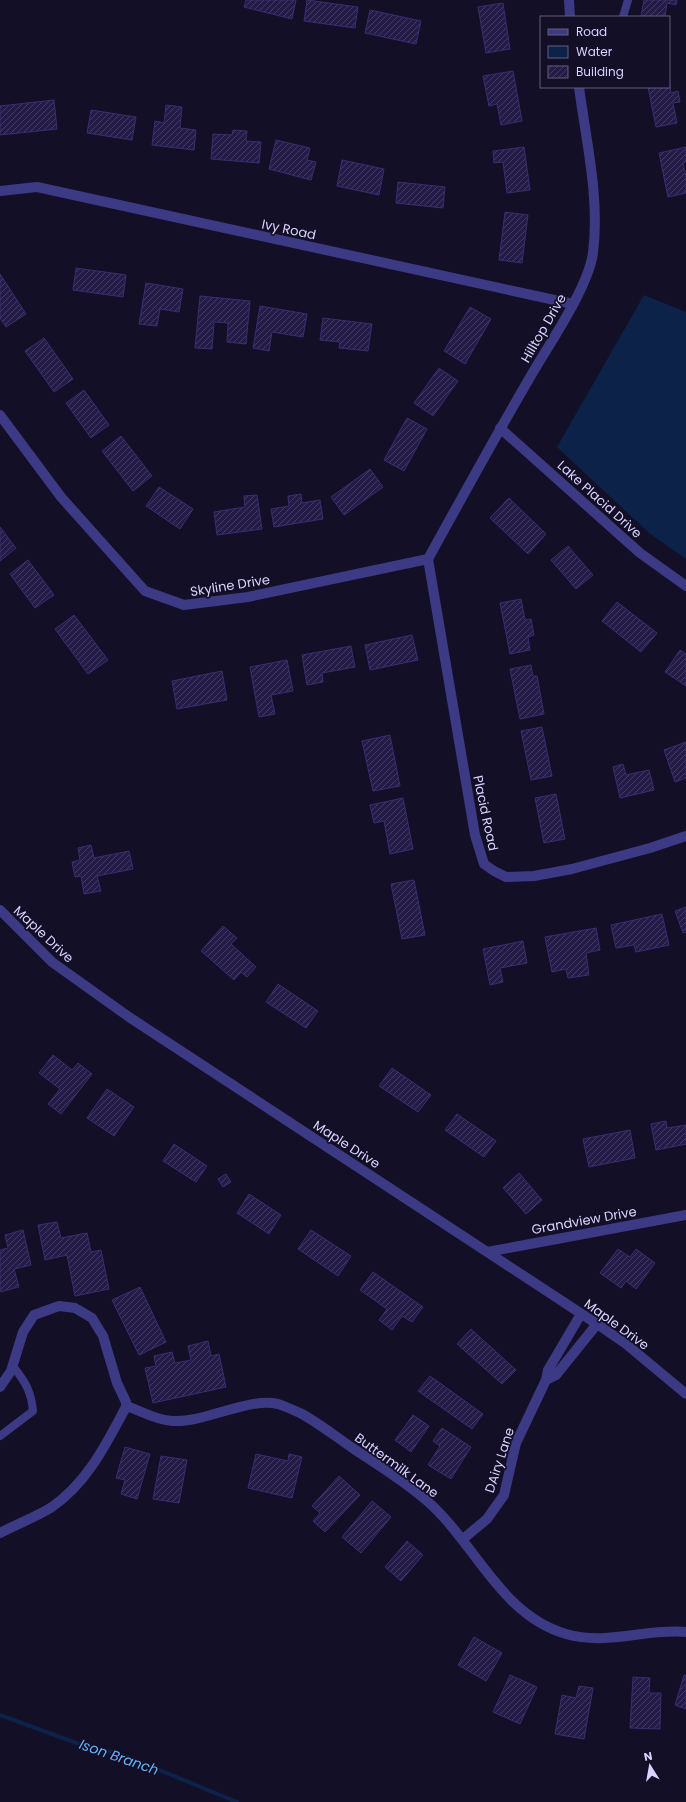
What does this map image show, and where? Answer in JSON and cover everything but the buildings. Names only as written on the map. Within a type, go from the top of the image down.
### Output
[{"type":"street","points":[[569,0],[570,16]]},
{"type":"street","name":"Hilltop Drive","points":[[428,559],[500,428],[573,304],[584,280],[593,254],[594,211],[579,88]]},
{"type":"street","name":"Ivy Road","points":[[0,191],[37,187],[573,304]]},
{"type":"street","name":"Skyline Drive","points":[[0,415],[61,497],[144,591],[184,605],[248,597],[428,559]]},
{"type":"street","name":"Lake Placid Drive","points":[[500,428],[640,553],[686,586]]},
{"type":"street","name":"Placid Road","points":[[428,559],[475,835],[484,864],[494,871],[506,876],[534,876],[572,869],[650,848],[686,836]]},
{"type":"street","name":"Maple Drive","points":[[0,910],[52,962],[129,1017],[597,1324],[626,1344],[686,1394]]},
{"type":"street","name":"Grandview Drive","points":[[487,1252],[686,1215]]},
{"type":"street","points":[[0,1387],[11,1371],[23,1332],[34,1315],[59,1306],[75,1308],[92,1318],[103,1336],[117,1383],[126,1402],[126,1406],[91,1469],[71,1493],[51,1508],[0,1533]]},
{"type":"street","points":[[546,1380],[548,1370],[581,1314]]},
{"type":"street","points":[[546,1380],[556,1375],[597,1324]]},
{"type":"street","name":"DAiry Lane","points":[[463,1539],[487,1520],[504,1495],[516,1443],[546,1380]]},
{"type":"street","name":"Buttermilk Lane","points":[[126,1406],[155,1418],[173,1421],[197,1418],[255,1404],[278,1404],[300,1413],[427,1500],[463,1539],[470,1551],[511,1600],[537,1621],[566,1634],[596,1639],[623,1638],[666,1632],[686,1632]]},
{"type":"lane","points":[[623,16],[628,0]]},
{"type":"lane","points":[[560,1349],[571,1357]]},
{"type":"lane","points":[[0,1436],[33,1411],[27,1386],[13,1366]]},
{"type":"water","points":[[644,295],[686,312],[686,559],[649,533],[557,447]]},
{"type":"waterway","name":"Ison Branch","points":[[0,1715],[82,1745],[123,1755],[237,1802]]}]
